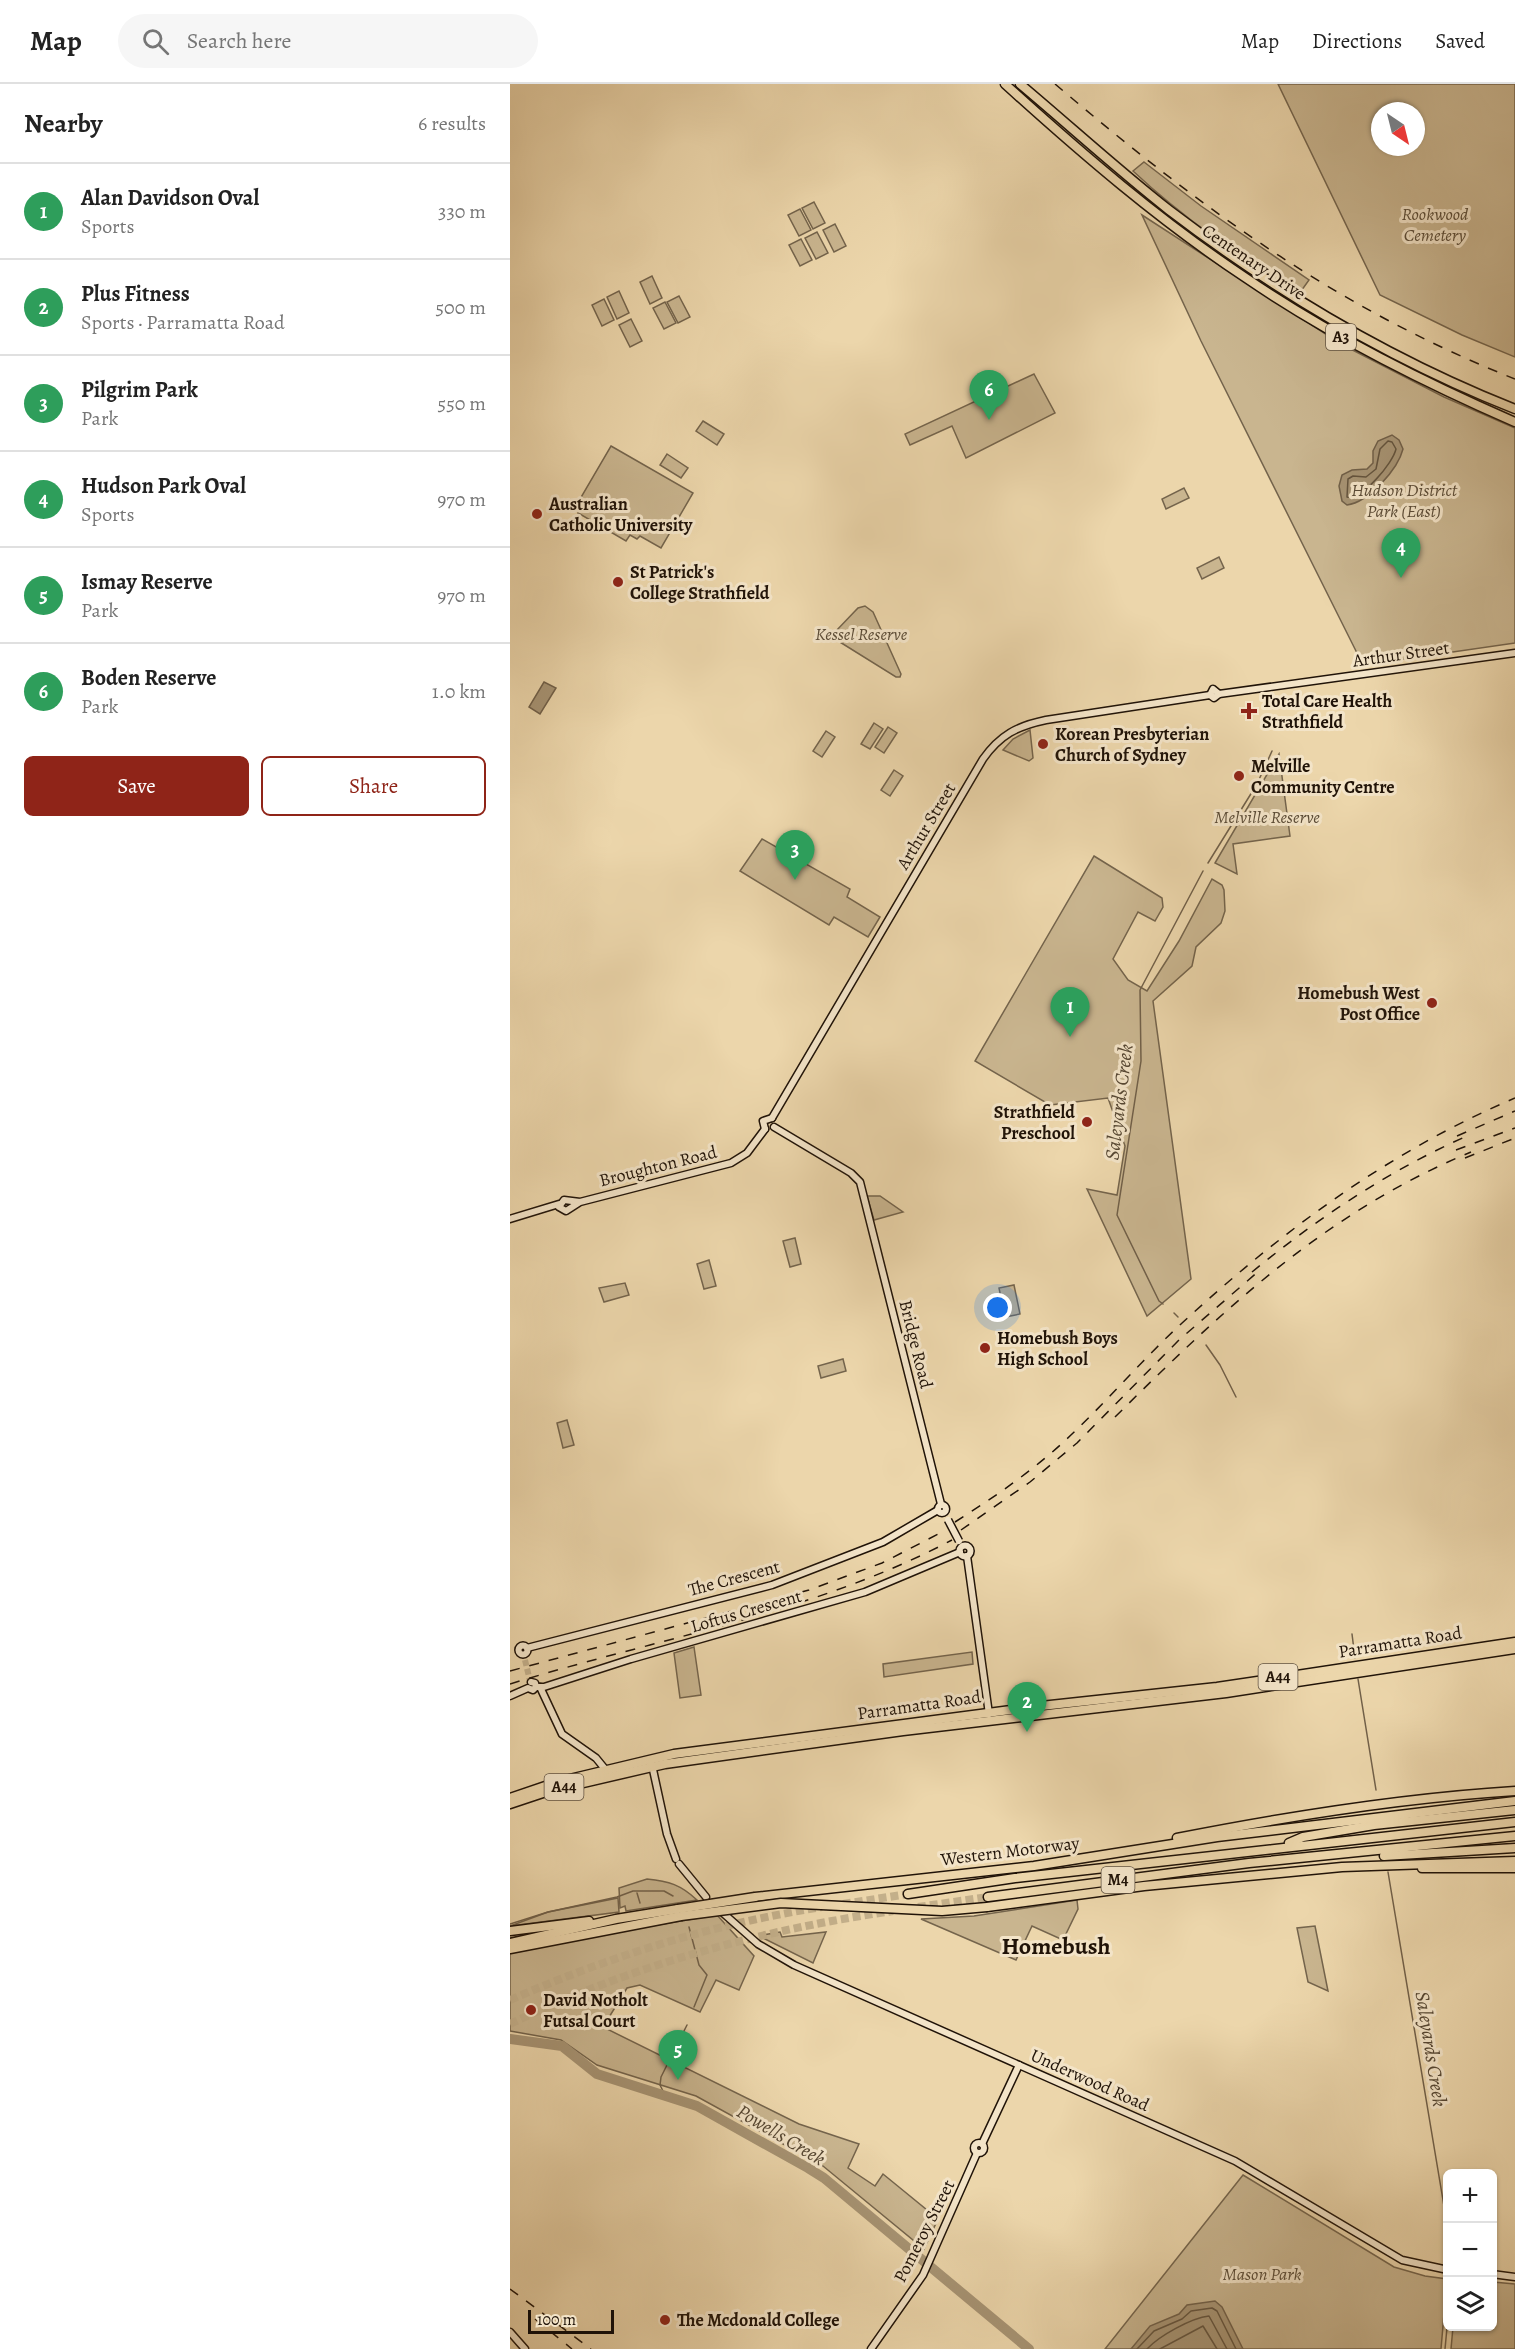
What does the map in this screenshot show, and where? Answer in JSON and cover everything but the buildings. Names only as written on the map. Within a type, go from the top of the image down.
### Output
[{"type":"highway","name":"Centenary Drive","points":[[1005,84],[1121,186],[1254,284],[1377,357],[1515,422]]},
{"type":"highway","name":"Centenary Drive","points":[[1020,84],[1168,209],[1251,269],[1365,338],[1467,390],[1515,409]]},
{"type":"highway","name":"Parramatta Road","points":[[510,1798],[605,1769],[1225,1686],[1515,1642]]},
{"type":"highway","name":"Parramatta Road","points":[[990,1717],[1226,1693],[1515,1649]]},
{"type":"highway","name":"Parramatta Road","points":[[510,1804],[651,1763]]},
{"type":"highway","points":[[1088,1858],[1261,1821],[1384,1804],[1515,1791]]},
{"type":"highway","name":"Western Motorway","points":[[510,1949],[755,1897],[1088,1858],[1217,1837],[1373,1821],[1515,1801]]},
{"type":"highway","points":[[1386,1819],[1515,1810]]},
{"type":"highway","points":[[1277,1847],[1303,1837],[1373,1821]]},
{"type":"highway","name":"Western Motorway","points":[[908,1894],[1015,1878],[1515,1822]]},
{"type":"highway","points":[[1393,1859],[1515,1836]]},
{"type":"highway","points":[[1380,1860],[1515,1848]]},
{"type":"highway","name":"M4","points":[[988,1897],[1249,1863],[1362,1853],[1380,1860]]},
{"type":"highway","points":[[1393,1859],[1515,1861]]},
{"type":"highway","points":[[1393,1859],[1515,1868]]},
{"type":"highway","name":"Western Motorway","points":[[510,1943],[616,1919],[680,1912],[781,1903],[942,1911],[1144,1886],[1320,1870],[1380,1860]]},
{"type":"highway","points":[[510,1931],[616,1919]]},
{"type":"main road","name":"Arthur Street","points":[[765,1129],[762,1121],[772,1118],[983,759],[1000,738],[1029,723],[1210,695],[1213,689],[1219,694],[1515,653]]},
{"type":"main road","points":[[765,1129],[774,1127],[772,1118]]},
{"type":"main road","name":"Bridge Road","points":[[774,1127],[858,1179],[863,1191],[941,1509],[960,1546],[970,1548],[971,1553],[967,1556]]},
{"type":"main road","name":"Broughton Road","points":[[560,1207],[566,1211],[579,1202],[731,1163],[747,1154],[765,1129]]},
{"type":"main road","points":[[510,1220],[560,1207],[562,1200],[568,1200],[571,1207]]},
{"type":"main road","name":"Broughton Road","points":[[568,1200],[579,1202]]},
{"type":"main road","name":"The Crescent","points":[[510,1652],[518,1649],[525,1654],[772,1585],[883,1542],[941,1509]]},
{"type":"main road","points":[[960,1546],[967,1556],[990,1717]]},
{"type":"main road","name":"Loftus Crescent","points":[[510,1696],[530,1684],[533,1690],[865,1592],[960,1546]]},
{"type":"main road","points":[[538,1687],[561,1734],[596,1758],[605,1769]]},
{"type":"main road","points":[[651,1763],[667,1834],[678,1861],[706,1897]]},
{"type":"main road","name":"Underwood Road","points":[[723,1913],[758,1944],[794,1965],[1257,2172],[1402,2260],[1443,2269]]},
{"type":"main road","name":"Pomeroy Street","points":[[871,2349],[925,2270],[977,2153],[984,2151],[982,2144],[1018,2065]]},
{"type":"main road","points":[[1497,2275],[1515,2277]]},
{"type":"main road","points":[[510,2332],[525,2349]]},
{"type":"green space","name":"Rookwood Cemetery","points":[[1278,84],[1515,84],[1515,357],[1462,335],[1380,295]]},
{"type":"green space","points":[[1144,162],[1201,206],[1309,280],[1299,294],[1213,237],[1152,189],[1133,171]]},
{"type":"green space","points":[[814,202],[825,223],[813,229],[802,208]]},
{"type":"green space","points":[[800,209],[811,230],[799,236],[788,215]]},
{"type":"green space","name":"Hudson District Park (East)","points":[[1142,215],[1341,344],[1444,397],[1515,428],[1515,643],[1363,665],[1201,341]]},
{"type":"green space","points":[[835,224],[846,246],[834,252],[823,230]]},
{"type":"green space","points":[[817,232],[828,253],[816,259],[805,238]]},
{"type":"green space","points":[[801,239],[812,260],[800,266],[789,245]]},
{"type":"green space","points":[[652,276],[662,298],[650,304],[640,282]]},
{"type":"green space","points":[[619,291],[629,313],[617,319],[607,297]]},
{"type":"green space","points":[[679,296],[690,317],[678,323],[667,302]]},
{"type":"green space","points":[[604,299],[614,320],[602,326],[592,305]]},
{"type":"green space","points":[[665,302],[676,323],[664,329],[653,308]]},
{"type":"green space","points":[[631,319],[642,341],[630,347],[619,325]]},
{"type":"green space","points":[[1034,374],[1055,413],[966,458],[952,426],[910,445],[905,434]]},
{"type":"green space","points":[[703,421],[724,434],[717,445],[696,431]]},
{"type":"green space","points":[[611,446],[693,493],[661,548],[640,536],[637,539],[630,535],[626,541],[578,513],[584,502],[580,499]]},
{"type":"green space","points":[[667,454],[688,468],[681,478],[660,465]]},
{"type":"green space","points":[[1184,488],[1189,498],[1166,509],[1162,499]]},
{"type":"green space","points":[[1219,557],[1224,568],[1202,579],[1197,568]]},
{"type":"green space","name":"Kessel Reserve","points":[[865,606],[873,612],[901,674],[900,677],[896,677],[835,639],[835,632],[858,608]]},
{"type":"green space","points":[[874,723],[883,729],[870,749],[861,744]]},
{"type":"green space","points":[[888,727],[897,733],[884,753],[875,747]]},
{"type":"green space","points":[[1030,730],[1033,758],[1029,761],[1003,750],[1013,739]]},
{"type":"green space","points":[[826,731],[835,737],[822,757],[813,751]]},
{"type":"green space","name":"Melville Reserve","points":[[1279,754],[1290,836],[1233,844],[1237,874],[1215,863]]},
{"type":"green space","points":[[894,770],[903,776],[890,796],[881,790]]},
{"type":"green space","points":[[762,839],[850,889],[847,897],[880,917],[868,937],[834,917],[829,925],[740,871]]},
{"type":"green space","points":[[1094,856],[1162,898],[1163,907],[1155,921],[1138,912],[1113,959],[1128,980],[1147,991],[1179,941],[1212,879],[1222,885],[1224,890],[1225,911],[1221,923],[1196,947],[1192,966],[1153,1001],[1191,1279],[1147,1316],[1087,1189],[1117,1195],[1125,1146],[1108,1098],[1050,1105],[975,1061]]},
{"type":"green space","points":[[867,1196],[880,1196],[903,1212],[874,1220]]},
{"type":"green space","points":[[795,1238],[801,1264],[790,1267],[783,1241]]},
{"type":"green space","points":[[709,1260],[716,1286],[704,1289],[697,1264]]},
{"type":"green space","points":[[625,1283],[629,1295],[604,1302],[599,1288]]},
{"type":"green space","points":[[1014,1285],[1020,1314],[1005,1317],[999,1288]]},
{"type":"green space","points":[[843,1359],[846,1371],[821,1378],[818,1366]]},
{"type":"green space","points":[[567,1420],[574,1445],[563,1448],[557,1423]]},
{"type":"green space","points":[[694,1647],[701,1695],[680,1698],[674,1653]]},
{"type":"green space","points":[[972,1652],[973,1664],[884,1677],[883,1664]]},
{"type":"green space","points":[[647,1879],[674,1885],[697,1900],[626,1911],[625,1906],[620,1908],[619,1888]]},
{"type":"green space","points":[[618,1898],[619,1912],[510,1926],[548,1912]]},
{"type":"green space","points":[[1077,1900],[1078,1909],[1063,1940],[1032,1926],[1016,1960],[921,1919],[974,1916]]},
{"type":"green space","points":[[717,1915],[754,1956],[739,1990],[716,1980],[700,2012],[640,1985],[627,1988],[603,2027],[799,2124],[859,2144],[848,2168],[875,2186],[883,2174],[938,2219],[924,2249],[823,2166],[696,2096],[597,2065],[561,2040],[510,2031],[510,1953],[603,1934]]},
{"type":"green space","points":[[1315,1926],[1328,1991],[1308,1982],[1297,1928]]},
{"type":"green space","points":[[780,1932],[782,1937],[826,1932],[813,1963],[763,1938],[763,1935]]},
{"type":"green space","name":"Mason Park","points":[[1243,2175],[1394,2267],[1443,2278],[1441,2349],[1105,2349]]},
{"type":"green space","points":[[1497,2282],[1515,2284],[1515,2349],[1451,2349],[1453,2331],[1497,2331]]},
{"type":"water","points":[[1392,435],[1399,440],[1403,449],[1395,466],[1373,491],[1356,503],[1347,505],[1342,501],[1339,486],[1342,475],[1352,470],[1367,469],[1373,463],[1373,451],[1378,441]]},
{"type":"water","points":[[544,682],[556,688],[540,714],[529,707]]},
{"type":"water","points":[[1215,2301],[1222,2307],[1243,2349],[1131,2349],[1150,2326],[1179,2314],[1187,2305]]},
{"type":"waterway","name":"Saleyards Creek","points":[[1208,863],[1257,784],[1272,751]]},
{"type":"waterway","name":"Saleyards Creek","points":[[1163,1304],[1159,1301],[1117,1215],[1141,1061],[1140,990],[1203,871]]},
{"type":"waterway","points":[[1174,1313],[1178,1317]]},
{"type":"waterway","name":"Saleyards Creek","points":[[1206,1345],[1220,1365],[1236,1397]]},
{"type":"waterway","name":"Saleyards Creek","points":[[1352,1634],[1355,1658]]},
{"type":"waterway","name":"Saleyards Creek","points":[[1358,1679],[1376,1790]]},
{"type":"waterway","name":"Saleyards Creek","points":[[1388,1872],[1447,2223]]},
{"type":"waterway","points":[[510,1924],[633,1891],[664,1891],[673,1896]]},
{"type":"waterway","points":[[637,1893],[640,1903]]},
{"type":"waterway","points":[[689,1927],[699,1965],[707,1975],[694,2007]]},
{"type":"waterway","points":[[665,2095],[660,2085],[661,2077],[687,2025]]},
{"type":"waterway","name":"Powells Creek","points":[[510,2039],[562,2046],[597,2074],[697,2106],[808,2168],[824,2178],[1029,2349]]},
{"type":"waterway","name":"Saleyards Creek","points":[[1445,2349],[1447,2331]]},
{"type":"tunnel","points":[[525,1660],[530,1681]]},
{"type":"tunnel","points":[[843,1904],[908,1894]]},
{"type":"tunnel","points":[[918,1907],[988,1897]]},
{"type":"tunnel","points":[[510,2000],[586,1969],[663,1943],[741,1923],[822,1907]]},
{"type":"tunnel","points":[[510,2024],[602,1985],[697,1953],[794,1929],[893,1911]]},
{"type":"railway","points":[[1055,84],[1163,172],[1218,213],[1329,287],[1450,351],[1515,379]]},
{"type":"railway","points":[[955,1522],[1016,1481],[1059,1446],[1181,1324],[1258,1257],[1298,1226],[1338,1196],[1423,1143],[1515,1098]]},
{"type":"railway","points":[[1457,1136],[1515,1111]]},
{"type":"railway","points":[[1456,1150],[1515,1128]]},
{"type":"railway","points":[[1252,1272],[1328,1214],[1409,1164],[1467,1136]]},
{"type":"railway","points":[[1465,1158],[1515,1138]]},
{"type":"railway","points":[[1115,1417],[1196,1338],[1280,1266],[1323,1234],[1370,1204],[1419,1176],[1471,1152]]},
{"type":"railway","points":[[961,1530],[1030,1482],[1077,1443],[1179,1340],[1260,1270]]},
{"type":"railway","points":[[510,1671],[809,1590],[882,1563],[946,1530]]},
{"type":"railway","points":[[510,1684],[791,1606],[846,1587],[952,1540]]},
{"type":"railway","points":[[510,2289],[591,2349]]},
{"type":"railway","points":[[535,2319],[572,2349]]},
{"type":"place","name":"Boden Reserve","points":[[989,420]]},
{"type":"place","name":"Australian Catholic University","points":[[537,514]]},
{"type":"place","name":"Hudson Park Oval","points":[[1401,578]]},
{"type":"place","name":"St Patrick's College Strathfield","points":[[618,582]]},
{"type":"place","name":"Total Care Health Strathfield","points":[[1249,711]]},
{"type":"place","name":"Korean Presbyterian Church of Sydney","points":[[1043,744]]},
{"type":"place","name":"Melville Community Centre","points":[[1239,776]]},
{"type":"place","name":"Pilgrim Park","points":[[795,880]]},
{"type":"place","name":"Homebush West Post Office","points":[[1432,1003]]},
{"type":"place","name":"Alan Davidson Oval","points":[[1070,1037]]},
{"type":"place","name":"Strathfield Preschool","points":[[1087,1122]]},
{"type":"place","name":"Homebush Boys High School","points":[[985,1348]]},
{"type":"place","name":"Plus Fitness","points":[[1027,1732]]},
{"type":"place","name":"David Notholt Futsal Court","points":[[531,2010]]},
{"type":"place","name":"Ismay Reserve","points":[[678,2080]]},
{"type":"place","name":"The Mcdonald College","points":[[665,2320]]},
{"type":"district","name":"Homebush","points":[[1056,1946]]}]
